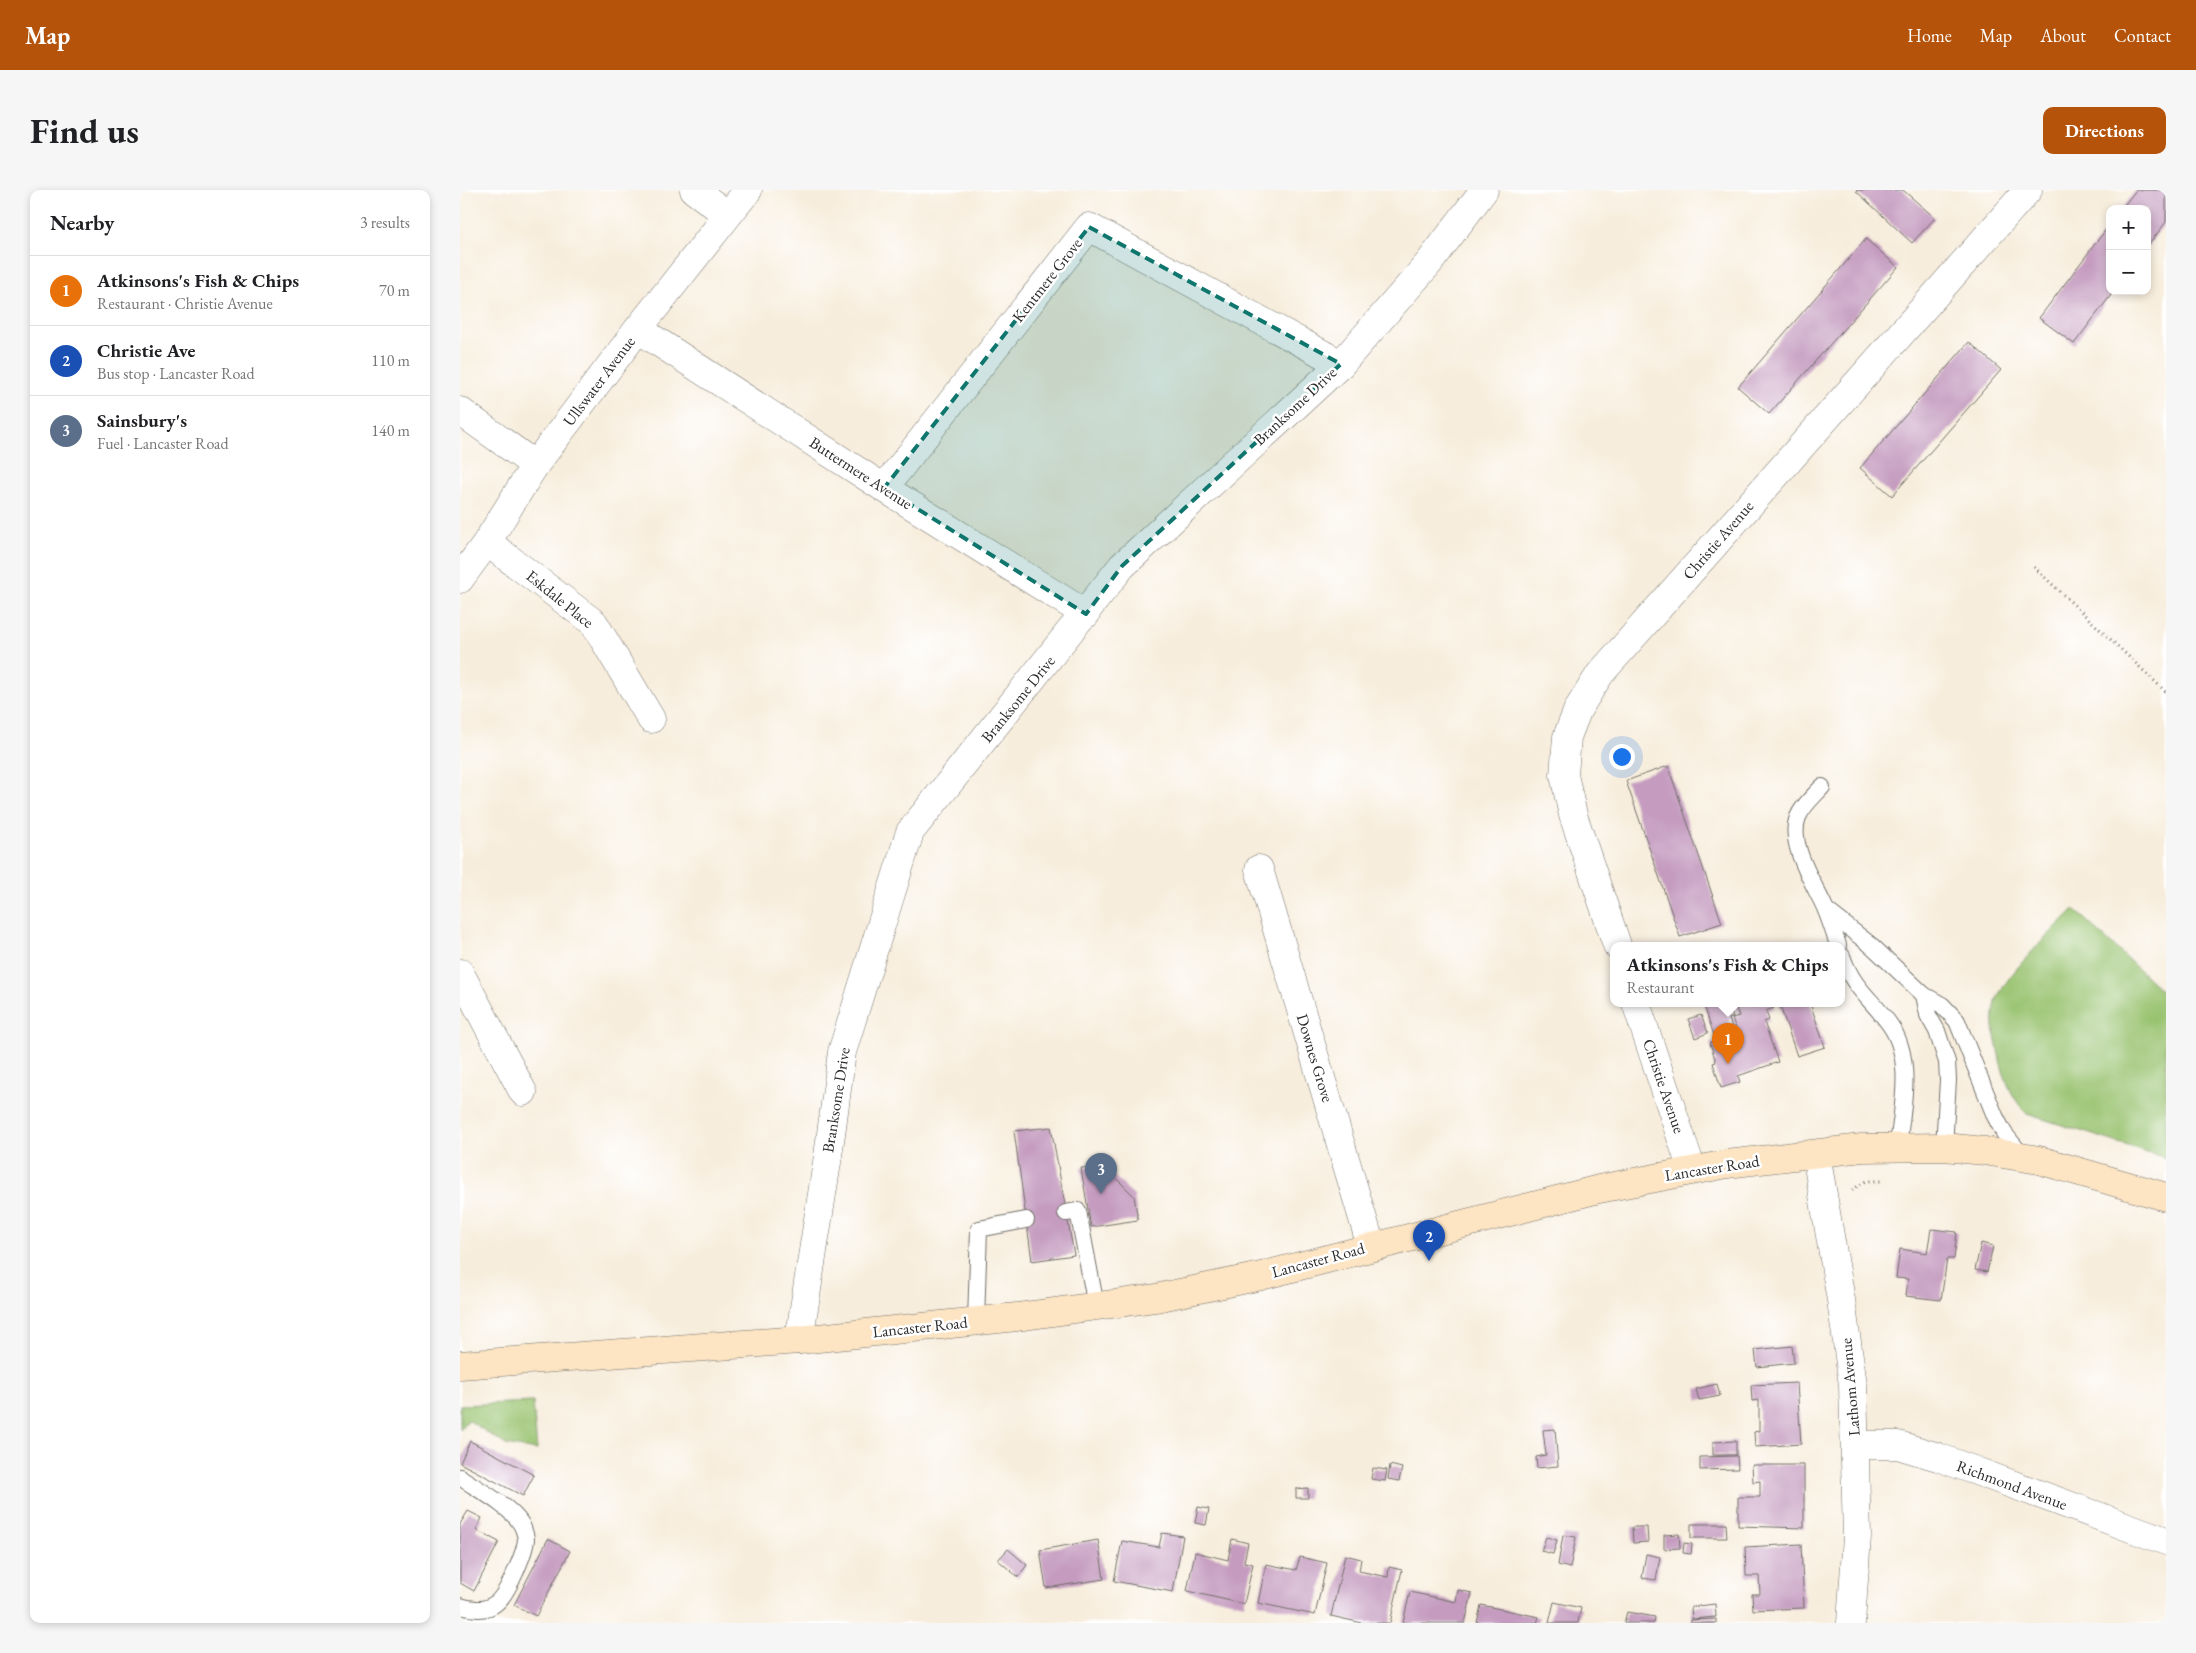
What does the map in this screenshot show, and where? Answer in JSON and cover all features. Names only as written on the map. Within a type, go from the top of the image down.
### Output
[{"type":"main road","name":"Lancaster Road","points":[[460,1365],[799,1340],[976,1321],[1156,1298],[1262,1276],[1599,1188],[1750,1161],[1862,1148],[1898,1146],[1944,1147],[2039,1160],[2166,1197]]},
{"type":"street","points":[[694,190],[728,215]]},
{"type":"street","name":"Ullswater Avenue","points":[[460,579],[487,542],[535,465],[638,329],[748,190]]},
{"type":"street","name":"Branksome Drive","points":[[799,1340],[828,1156],[842,1052],[910,832],[1086,614],[1122,566],[1341,364],[1429,263],[1484,190]]},
{"type":"street","name":"Christie Avenue","points":[[1616,942],[1574,815],[1564,775],[1567,738],[1578,709],[1600,674],[2028,190]]},
{"type":"street","name":"Kentmere Grove","points":[[884,488],[1089,227],[1341,364]]},
{"type":"street","name":"Buttermere Avenue","points":[[638,329],[884,488],[1086,614]]},
{"type":"street","points":[[460,411],[535,465]]},
{"type":"street","name":"Eskdale Place","points":[[487,542],[594,623],[651,719]]},
{"type":"street","name":"Downes Grove","points":[[1259,869],[1371,1246]]},
{"type":"street","points":[[460,973],[523,1092]]},
{"type":"street","name":"Christie Avenue","points":[[1637,1007],[1692,1170]]},
{"type":"street","name":"Lathom Avenue","points":[[1816,1154],[1841,1300],[1852,1385],[1857,1536],[1852,1623]]},
{"type":"street","name":"Richmond Avenue","points":[[1855,1445],[1898,1445],[1906,1447],[2166,1541]]},
{"type":"lane","points":[[1822,787],[1806,803],[1797,818],[1796,837],[1798,850],[1826,910],[1837,942]]},
{"type":"lane","points":[[1826,910],[1872,946],[1924,995],[1942,1005],[1957,1021],[1995,1116],[2004,1133],[2024,1158]]},
{"type":"lane","points":[[1845,964],[1863,995],[1890,1025],[1899,1041],[1904,1060],[1903,1100],[1898,1146]]},
{"type":"lane","points":[[1924,995],[1928,1015],[1938,1031],[1946,1062],[1948,1080],[1944,1147]]},
{"type":"lane","points":[[1066,1213],[1078,1211],[1096,1306]]},
{"type":"lane","points":[[976,1321],[979,1229],[1026,1220]]},
{"type":"lane","points":[[460,1477],[506,1509],[520,1523],[526,1536],[525,1549],[504,1595],[496,1603],[486,1608],[475,1610],[460,1606]]},
{"type":"path","points":[[2034,567],[2166,692]]},
{"type":"path","points":[[1848,1196],[1854,1188],[1866,1181],[1885,1181]]},
{"type":"highlighted area","points":[[1089,227],[1341,364],[1122,566],[1086,614],[884,488]]},
{"type":"green space","points":[[2074,909],[2166,995],[2166,1158],[2027,1114],[2017,1101],[2006,1079],[1994,1029],[1996,1002],[2008,979],[2018,967]]},
{"type":"green space","points":[[533,1402],[537,1450],[506,1445],[468,1420],[460,1430],[460,1405]]},
{"type":"building","points":[[1857,190],[1903,190],[1935,218],[1912,243]]},
{"type":"building","points":[[2136,190],[2166,190],[2166,222],[2151,242],[2151,205],[2124,205]]},
{"type":"building","points":[[2106,229],[2106,295],[2111,295],[2074,344],[2039,318]]},
{"type":"building","points":[[1866,239],[1898,267],[1769,414],[1738,387]]},
{"type":"building","points":[[1969,342],[2001,370],[1892,496],[1860,468]]},
{"type":"building","points":[[1668,766],[1722,923],[1680,937],[1626,781]]},
{"type":"building","points":[[1704,1007],[1729,1007],[1733,1017],[1729,1019],[1734,1033],[1737,1032],[1732,1018],[1739,1016],[1736,1007],[1774,1007],[1766,1011],[1769,1020],[1764,1022],[1778,1062],[1738,1076],[1740,1082],[1721,1088],[1713,1063],[1716,1062],[1710,1043],[1716,1041]]},
{"type":"building","points":[[1780,1007],[1811,1007],[1825,1047],[1797,1056]]},
{"type":"building","points":[[1701,1015],[1708,1033],[1695,1038],[1688,1019]]},
{"type":"building","points":[[1051,1127],[1074,1255],[1032,1261],[1014,1131]]},
{"type":"building","points":[[1104,1166],[1134,1196],[1138,1220],[1091,1227],[1081,1168]]},
{"type":"building","points":[[1931,1229],[1957,1232],[1954,1259],[1947,1259],[1941,1300],[1906,1296],[1908,1279],[1896,1278],[1900,1249],[1927,1253]]},
{"type":"building","points":[[1981,1243],[1993,1246],[1987,1272],[1975,1270]]},
{"type":"building","points":[[1792,1346],[1794,1363],[1757,1367],[1755,1350]]},
{"type":"building","points":[[1797,1383],[1801,1444],[1755,1447],[1754,1432],[1759,1431],[1759,1400],[1752,1401],[1751,1385]]},
{"type":"building","points":[[1717,1384],[1720,1396],[1699,1400],[1696,1389]]},
{"type":"building","points":[[1555,1429],[1558,1466],[1537,1468],[1536,1457],[1546,1455],[1543,1430]]},
{"type":"building","points":[[470,1441],[534,1475],[523,1496],[460,1463]]},
{"type":"building","points":[[1736,1441],[1736,1455],[1713,1455],[1713,1442]]},
{"type":"building","points":[[1737,1456],[1738,1469],[1700,1470],[1700,1457]]},
{"type":"building","points":[[1390,1465],[1402,1468],[1399,1481],[1388,1479]]},
{"type":"building","points":[[1752,1465],[1804,1465],[1804,1528],[1738,1526],[1738,1497],[1760,1497],[1760,1481],[1753,1482]]},
{"type":"building","points":[[1373,1468],[1387,1470],[1385,1481],[1371,1479]]},
{"type":"building","points":[[1308,1488],[1308,1498],[1296,1498],[1296,1489]]},
{"type":"building","points":[[1198,1507],[1209,1509],[1206,1525],[1195,1523]]},
{"type":"building","points":[[468,1511],[482,1518],[476,1530],[499,1542],[474,1591],[460,1583],[460,1524]]},
{"type":"building","points":[[1691,1524],[1726,1524],[1727,1538],[1691,1538]]},
{"type":"building","points":[[1632,1527],[1647,1527],[1648,1542],[1633,1543]]},
{"type":"building","points":[[1162,1533],[1183,1536],[1173,1592],[1114,1581],[1122,1541],[1159,1547]]},
{"type":"building","points":[[1679,1534],[1680,1548],[1664,1549],[1664,1535]]},
{"type":"building","points":[[1563,1535],[1576,1537],[1570,1568],[1558,1565]]},
{"type":"building","points":[[1546,1537],[1557,1540],[1553,1554],[1541,1551]]},
{"type":"building","points":[[548,1539],[570,1551],[536,1616],[514,1605]]},
{"type":"building","points":[[1232,1539],[1248,1543],[1244,1562],[1253,1564],[1244,1604],[1187,1591],[1195,1552],[1228,1560]]},
{"type":"building","points":[[1098,1540],[1104,1579],[1046,1588],[1040,1550]]},
{"type":"building","points":[[1684,1543],[1692,1544],[1691,1554],[1683,1553]]},
{"type":"building","points":[[1801,1544],[1804,1608],[1753,1610],[1752,1594],[1760,1594],[1759,1576],[1746,1576],[1745,1547]]},
{"type":"building","points":[[1008,1549],[1027,1565],[1018,1577],[998,1560]]},
{"type":"building","points":[[1646,1554],[1660,1557],[1656,1580],[1642,1578]]},
{"type":"building","points":[[1345,1555],[1361,1559],[1359,1571],[1388,1577],[1389,1567],[1402,1570],[1390,1623],[1362,1623],[1331,1616]]},
{"type":"building","points":[[1300,1557],[1327,1563],[1315,1615],[1258,1603],[1266,1564],[1296,1570]]},
{"type":"building","points":[[1458,1590],[1472,1593],[1465,1623],[1403,1623],[1410,1592],[1456,1602]]},
{"type":"building","points":[[1554,1602],[1581,1608],[1578,1623],[1549,1623]]},
{"type":"building","points":[[1715,1604],[1716,1617],[1692,1619],[1691,1607]]},
{"type":"building","points":[[1481,1605],[1539,1617],[1537,1623],[1477,1623]]},
{"type":"building","points":[[1627,1612],[1655,1617],[1654,1623],[1624,1623]]},
{"type":"building","points":[[1716,1619],[1716,1623],[1691,1623],[1691,1620]]},
{"type":"place","name":"Atkinsons's Fish & Chips","points":[[1728,1064]]},
{"type":"place","name":"Sainsbury's","points":[[1101,1194]]},
{"type":"place","name":"Christie Ave","points":[[1429,1261]]}]
